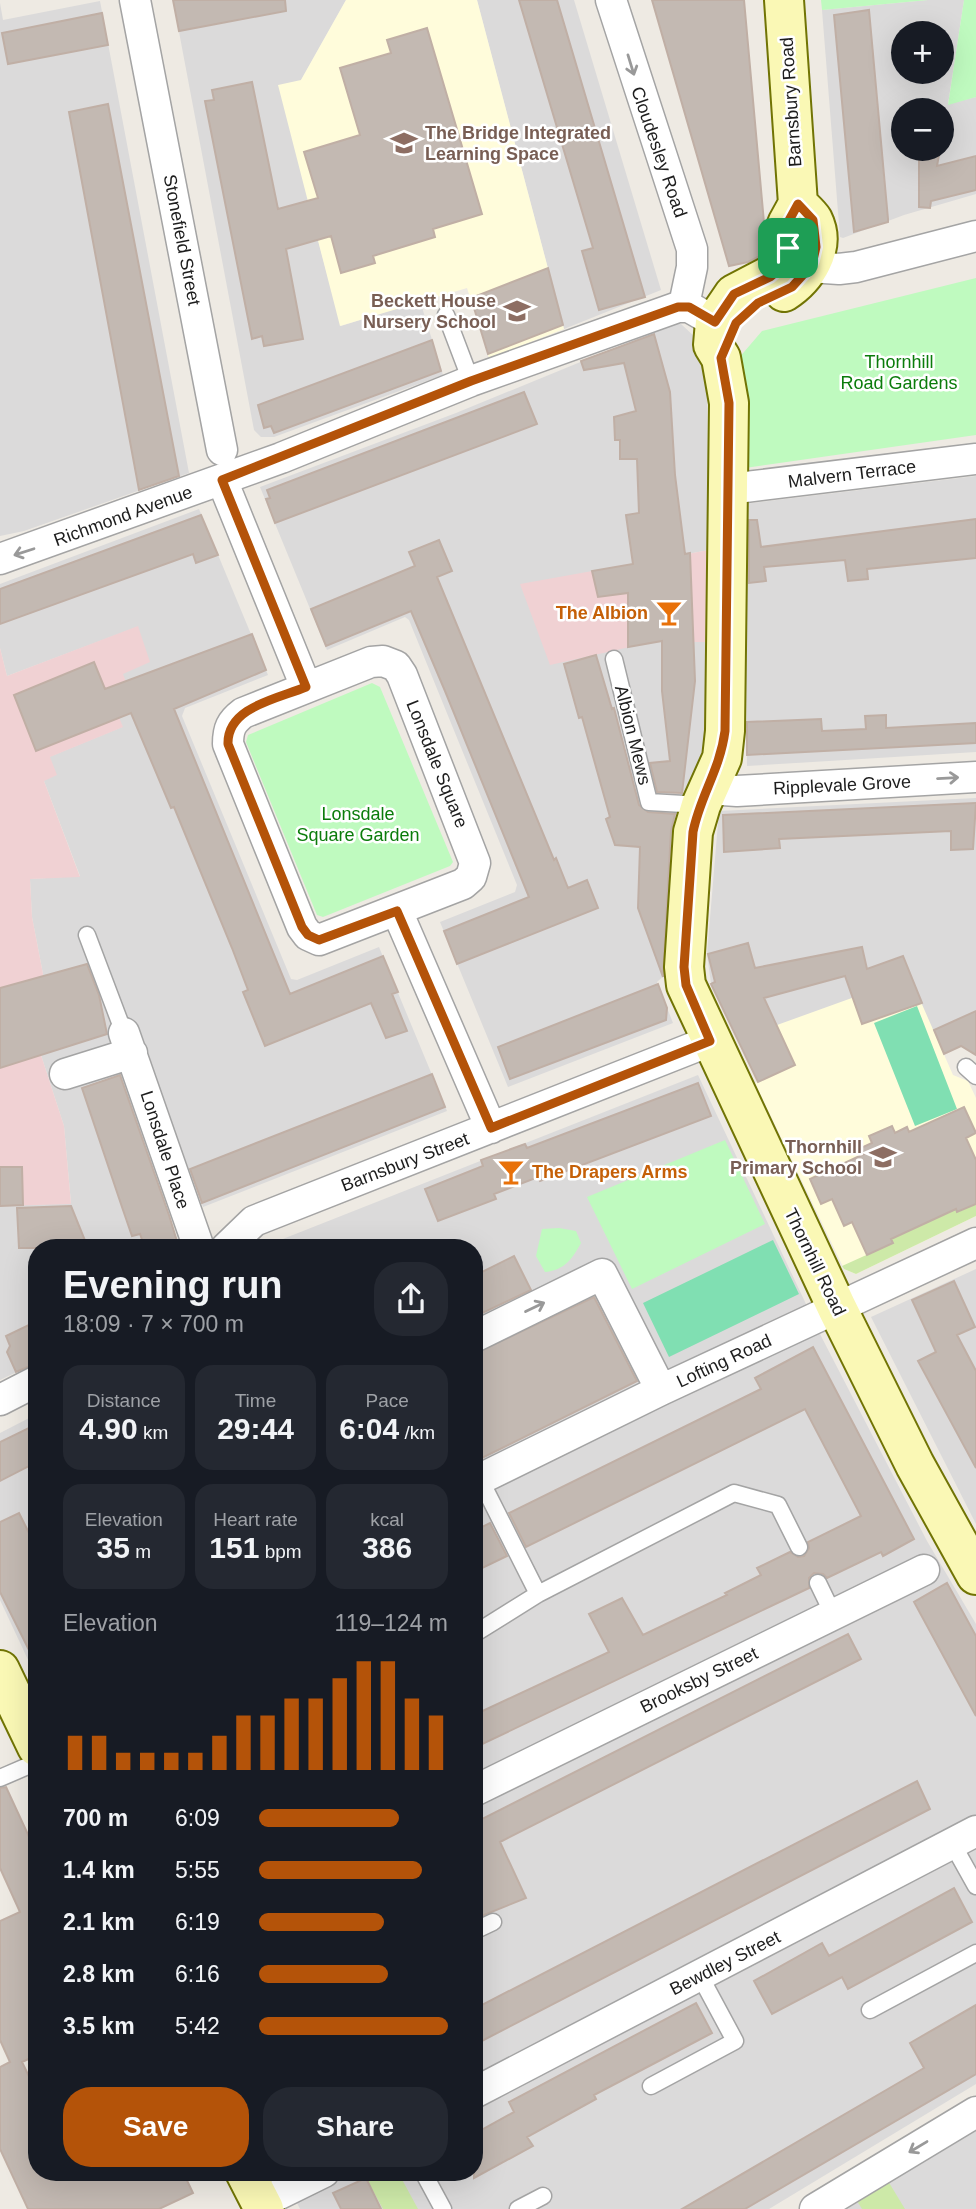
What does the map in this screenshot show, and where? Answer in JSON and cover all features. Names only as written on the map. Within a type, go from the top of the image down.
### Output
[{"type":"street","name":"Stonefield Street","points":[[135,0],[222,450]]},
{"type":"street","name":"Cloudesley Road","points":[[611,0],[692,248],[692,268],[707,328]]},
{"type":"street","name":"Barnsbury Road","points":[[784,0],[798,204]]},
{"type":"street","points":[[798,204],[813,220],[816,233],[810,267],[792,287],[758,303],[740,316],[707,328],[734,294],[770,277],[783,266],[788,248],[787,224],[798,204]]},
{"type":"street","points":[[810,267],[839,270],[856,267],[976,236]]},
{"type":"street","name":"Richmond Avenue","points":[[0,559],[222,480],[471,381],[707,328]]},
{"type":"street","name":"Thornhill Road","points":[[707,328],[729,403],[725,731],[722,758],[693,832],[684,967],[686,985],[837,1308],[948,1564]]},
{"type":"street","name":"Malvern Terrace","points":[[729,489],[976,459]]},
{"type":"street","points":[[222,480],[306,687]]},
{"type":"street","name":"Lonsdale Square","points":[[383,661],[396,666],[430,743],[475,863],[471,877],[463,884],[397,911],[319,940],[308,935],[302,927],[228,744],[228,732],[233,720],[243,713],[371,662],[383,661]]},
{"type":"street","name":"Ripplevale Grove","points":[[705,797],[737,791],[976,777]]},
{"type":"street","points":[[397,911],[491,1128]]},
{"type":"street","name":"Barnsbury Street","points":[[235,1239],[254,1221],[710,1041]]},
{"type":"street","points":[[65,1074],[128,1043]]},
{"type":"street","name":"Lonsdale Place","points":[[128,1043],[196,1239]]},
{"type":"street","name":"Lofting Road","points":[[483,1478],[661,1390],[976,1243]]},
{"type":"street","points":[[483,1333],[603,1274],[661,1390]]},
{"type":"street","points":[[0,1400],[28,1386]]},
{"type":"street","name":"Brooksby Street","points":[[483,1787],[833,1614],[948,1564]]},
{"type":"street","points":[[0,1671],[28,1704]]},
{"type":"street","name":"Bewdley Street","points":[[483,2088],[964,1837]]},
{"type":"street","points":[[815,2209],[976,2112]]},
{"type":"street","points":[[255,2198],[300,2181]]},
{"type":"lane","points":[[446,315],[471,381]]},
{"type":"lane","name":"Stonefield Street","points":[[222,450],[222,480]]},
{"type":"lane","name":"Albion Mews","points":[[614,659],[649,802],[705,797]]},
{"type":"lane","points":[[87,935],[128,1043]]},
{"type":"lane","points":[[483,1492],[538,1594]]},
{"type":"lane","points":[[483,1628],[538,1594],[734,1493],[778,1505],[799,1547]]},
{"type":"lane","points":[[818,1583],[833,1614]]},
{"type":"lane","points":[[0,1778],[28,1766]]},
{"type":"lane","points":[[964,1837],[976,1886]]},
{"type":"lane","points":[[483,1927],[493,1922]]},
{"type":"lane","points":[[870,2010],[976,1953]]},
{"type":"lane","points":[[651,2086],[735,2042],[700,1976]]},
{"type":"lane","points":[[428,2181],[443,2209]]},
{"type":"lane","points":[[517,2209],[543,2196]]},
{"type":"shaded area","points":[[173,0],[346,0],[301,80],[318,240],[341,326],[420,301],[443,375],[274,437],[261,437],[254,430]]},
{"type":"shaded area","name":"The Bridge Integrated Learning Space","points":[[346,0],[477,0],[564,329],[489,358],[467,288],[340,326],[278,85],[301,80]]},
{"type":"shaded area","points":[[477,0],[574,0],[661,290],[564,329]]},
{"type":"shaded area","points":[[928,0],[964,0],[954,65],[954,21],[891,21],[891,84],[951,84],[949,98],[891,98],[891,161],[954,161],[954,102],[976,97],[976,194],[840,237],[822,10]]},
{"type":"shaded area","points":[[100,1],[189,473],[24,531],[0,536],[0,3],[3,20]]},
{"type":"shaded area","points":[[673,324],[681,324],[695,337],[707,386],[709,550],[521,585],[628,647],[652,642],[708,642],[706,745],[702,748],[669,971],[657,982],[673,1023],[508,1087],[440,922],[515,892],[517,885],[409,620],[405,617],[327,650],[260,487],[456,413]]},
{"type":"shaded area","points":[[976,476],[976,752],[747,766],[744,504]]},
{"type":"shaded area","points":[[199,509],[268,675],[185,708],[182,716],[291,979],[297,980],[379,947],[447,1111],[203,1207],[137,1031],[111,1041],[177,1239],[28,1239],[28,1366],[0,1380],[0,1206],[71,1203],[64,1126],[41,1055],[40,991],[43,974],[32,917],[30,879],[80,876],[44,781],[49,757],[122,727],[113,702],[131,695],[122,674],[137,627],[7,676],[0,648],[0,584]]},
{"type":"shaded area","points":[[709,550],[708,642],[652,642],[550,665],[520,584]]},
{"type":"shaded area","points":[[138,626],[150,662],[123,674],[131,695],[113,703],[123,727],[50,757],[57,775],[44,781],[80,877],[30,879],[32,917],[43,974],[40,991],[41,1055],[64,1126],[71,1204],[0,1206],[0,648],[7,676]]},
{"type":"shaded area","points":[[976,798],[976,1055],[966,1043],[739,1042],[711,984],[707,954],[719,811]]},
{"type":"shaded area","name":"Thornhill Primary School","points":[[910,977],[953,1075],[968,1081],[976,1098],[976,1216],[856,1274],[844,1269],[755,1083],[757,1082],[739,1042],[777,1025]]},
{"type":"shaded area","points":[[698,1075],[822,1338],[927,1541],[976,1624],[976,2084],[769,2209],[300,2209],[286,2181],[483,2181],[483,1239],[283,1239]]},
{"type":"shaded area","points":[[976,1269],[976,1524],[871,1317]]},
{"type":"shaded area","points":[[28,1419],[28,1660],[0,1600],[0,1433]]},
{"type":"shaded area","points":[[976,2129],[976,2209],[843,2209]]},
{"type":"green space","points":[[821,0],[928,0],[822,10]]},
{"type":"green space","points":[[964,0],[976,0],[976,97],[954,103],[954,98],[949,98],[951,84],[954,84],[954,66]]},
{"type":"green space","name":"Thornhill Road Gardens","points":[[976,278],[976,435],[745,468],[738,359],[762,331]]},
{"type":"green space","name":"Lonsdale Square Garden","points":[[372,683],[380,687],[453,862],[450,866],[323,917],[317,915],[246,742],[248,735]]},
{"type":"green space","points":[[917,1006],[957,1109],[915,1126],[874,1023]]},
{"type":"green space","points":[[725,1140],[765,1224],[632,1289],[587,1197]]},
{"type":"green space","points":[[976,1204],[976,1216],[856,1274],[842,1266],[893,1243],[891,1239],[956,1209],[958,1212]]},
{"type":"green space","points":[[542,1229],[576,1231],[581,1243],[567,1263],[558,1269],[545,1272],[536,1256]]},
{"type":"green space","points":[[773,1240],[799,1294],[669,1357],[643,1303]]},
{"type":"green space","points":[[368,2181],[403,2181],[418,2209],[383,2209]]},
{"type":"green space","points":[[888,2181],[905,2209],[862,2209],[857,2201]]},
{"type":"building","points":[[173,0],[285,0],[286,11],[179,31]]},
{"type":"building","points":[[519,0],[557,0],[645,297],[599,310],[582,251],[593,248]]},
{"type":"building","points":[[652,0],[744,0],[766,245],[762,255],[748,262],[729,266]]},
{"type":"building","points":[[869,10],[888,222],[854,232],[834,15]]},
{"type":"building","points":[[102,13],[108,45],[8,64],[2,33]]},
{"type":"building","points":[[427,28],[482,214],[433,229],[435,237],[373,256],[375,263],[341,273],[331,236],[286,249],[303,339],[264,346],[262,336],[252,339],[205,101],[214,100],[212,90],[252,82],[278,209],[318,198],[304,152],[360,135],[340,68],[391,53],[387,40]]},
{"type":"building","points":[[108,104],[179,476],[139,490],[69,112]]},
{"type":"building","points":[[976,156],[976,190],[931,201],[930,208],[919,207],[919,161],[938,161],[937,166]]},
{"type":"building","name":"Beckett House Nursery School","points":[[548,268],[563,325],[488,354],[471,298]]},
{"type":"building","points":[[654,334],[670,392],[675,475],[685,554],[690,553],[695,681],[682,793],[657,792],[650,763],[670,761],[662,691],[662,641],[628,647],[628,593],[598,597],[592,571],[633,564],[626,515],[639,513],[637,459],[620,459],[620,440],[615,440],[614,417],[636,411],[624,363],[584,370],[581,361]]},
{"type":"building","points":[[432,340],[441,371],[274,433],[271,426],[264,428],[258,405]]},
{"type":"building","points":[[524,392],[537,424],[275,523],[266,499],[270,498],[267,490]]},
{"type":"building","points":[[201,515],[218,555],[196,563],[193,554],[0,624],[0,589]]},
{"type":"building","points":[[976,519],[976,558],[867,569],[868,579],[848,581],[845,560],[764,567],[766,581],[749,583],[749,520],[757,520],[761,547]]},
{"type":"building","points":[[439,540],[452,571],[437,577],[554,860],[556,858],[568,888],[587,880],[598,908],[457,964],[444,931],[529,897],[445,691],[411,611],[326,646],[311,609],[415,566],[409,552]]},
{"type":"building","points":[[252,634],[266,670],[174,709],[290,994],[383,956],[398,992],[392,994],[407,1031],[386,1038],[371,1003],[265,1046],[243,992],[248,990],[232,948],[174,807],[171,808],[131,713],[36,751],[14,695],[94,662],[105,689]]},
{"type":"building","points":[[596,655],[612,709],[614,708],[639,805],[648,812],[675,814],[671,831],[663,977],[638,908],[640,847],[615,845],[606,819],[610,817],[582,717],[579,718],[564,664]]},
{"type":"building","points":[[886,715],[886,728],[976,723],[976,743],[747,755],[747,722],[821,719],[822,731],[866,729],[865,716]]},
{"type":"building","points":[[976,803],[973,849],[951,850],[951,831],[779,839],[780,848],[724,852],[723,815]]},
{"type":"building","points":[[748,943],[755,968],[862,947],[867,969],[903,956],[922,1003],[862,1024],[845,976],[764,998],[795,1065],[758,1082],[711,984],[715,982],[708,954]]},
{"type":"building","points":[[87,964],[99,995],[107,1034],[0,1068],[0,988]]},
{"type":"building","points":[[658,984],[667,1008],[666,1020],[510,1079],[498,1047]]},
{"type":"building","points":[[976,1011],[976,1055],[961,1046],[944,1054],[934,1030]]},
{"type":"building","points":[[432,1074],[445,1107],[202,1203],[190,1169]]},
{"type":"building","points":[[120,1075],[176,1239],[142,1239],[140,1234],[132,1236],[82,1088]]},
{"type":"building","points":[[698,1083],[711,1116],[540,1181],[538,1177],[494,1194],[496,1199],[438,1221],[425,1189],[483,1166],[481,1160],[525,1144],[527,1148]]},
{"type":"building","points":[[964,1107],[976,1133],[966,1138],[976,1160],[976,1204],[957,1212],[956,1209],[891,1239],[893,1243],[867,1255],[852,1222],[844,1226],[832,1199],[821,1204],[810,1179],[864,1154],[861,1148],[872,1143],[869,1136],[892,1126],[895,1133],[907,1127],[909,1132]]},
{"type":"building","points":[[0,1167],[22,1167],[23,1205],[0,1206]]},
{"type":"building","points":[[71,1206],[84,1239],[28,1239],[28,1248],[19,1248],[17,1208]]},
{"type":"building","points":[[514,1256],[531,1290],[483,1313],[483,1272]]},
{"type":"building","points":[[954,1281],[975,1327],[957,1335],[976,1371],[976,1468],[918,1361],[936,1352],[912,1300]]},
{"type":"building","points":[[594,1297],[637,1381],[483,1458],[483,1350]]},
{"type":"building","points":[[28,1325],[28,1367],[16,1372],[7,1352],[10,1346],[6,1336]]},
{"type":"building","points":[[813,1347],[914,1539],[883,1556],[881,1552],[827,1578],[823,1574],[814,1573],[809,1578],[809,1588],[483,1744],[483,1711],[609,1652],[589,1614],[622,1598],[643,1635],[727,1595],[725,1593],[761,1575],[757,1568],[790,1552],[798,1557],[804,1556],[809,1548],[808,1542],[861,1516],[805,1409],[526,1547],[509,1513],[761,1389],[755,1378]]},
{"type":"building","points":[[28,1428],[28,1467],[0,1481],[0,1442]]},
{"type":"building","points":[[19,1513],[28,1531],[28,1648],[0,1592],[0,1522]]},
{"type":"building","points":[[490,1523],[507,1556],[483,1568],[483,1526]]},
{"type":"building","points":[[947,1583],[976,1636],[976,1716],[914,1602]]},
{"type":"building","points":[[848,1634],[861,1659],[500,1842],[526,1898],[483,1915],[483,1818]]},
{"type":"building","points":[[917,1781],[930,1809],[483,2040],[483,2004]]},
{"type":"building","points":[[6,1787],[28,1835],[28,2059],[22,2062],[28,2074],[28,2181],[187,2181],[193,2193],[159,2209],[28,2209],[0,2149],[0,2067],[10,2062],[0,2040],[0,1921],[20,1912],[0,1868],[0,1788]]},
{"type":"building","points":[[954,1888],[972,1922],[848,1989],[842,1977],[772,2014],[754,1981],[822,1943],[829,1956]]},
{"type":"building","points":[[696,2003],[712,2033],[594,2095],[596,2099],[527,2137],[533,2146],[483,2173],[483,2129],[514,2112],[509,2102]]},
{"type":"building","points":[[976,2005],[976,2074],[745,2209],[682,2209],[924,2068],[910,2043]]},
{"type":"building","points":[[359,2181],[367,2181],[381,2209],[341,2209],[333,2193]]},
{"type":"place","name":"The Bridge Integrated Learning Space","points":[[404,143]]},
{"type":"place","name":"Beckett House Nursery School","points":[[517,311]]},
{"type":"place","name":"The Albion","points":[[669,613]]},
{"type":"place","name":"Thornhill Primary School","points":[[883,1157]]},
{"type":"place","name":"The Drapers Arms","points":[[511,1172]]},
{"type":"route","points":[[798,204],[813,220],[816,233],[816,247],[810,267],[792,287],[758,303],[740,316],[721,358],[729,403],[725,731],[722,758],[701,805],[693,832],[684,967],[686,985],[710,1041],[491,1128],[397,911],[319,940],[308,935],[302,927],[228,744],[228,732],[233,720],[243,713],[306,687],[222,480],[471,381],[684,305],[715,322],[734,294],[780,270],[788,248],[787,224],[798,204]]}]
